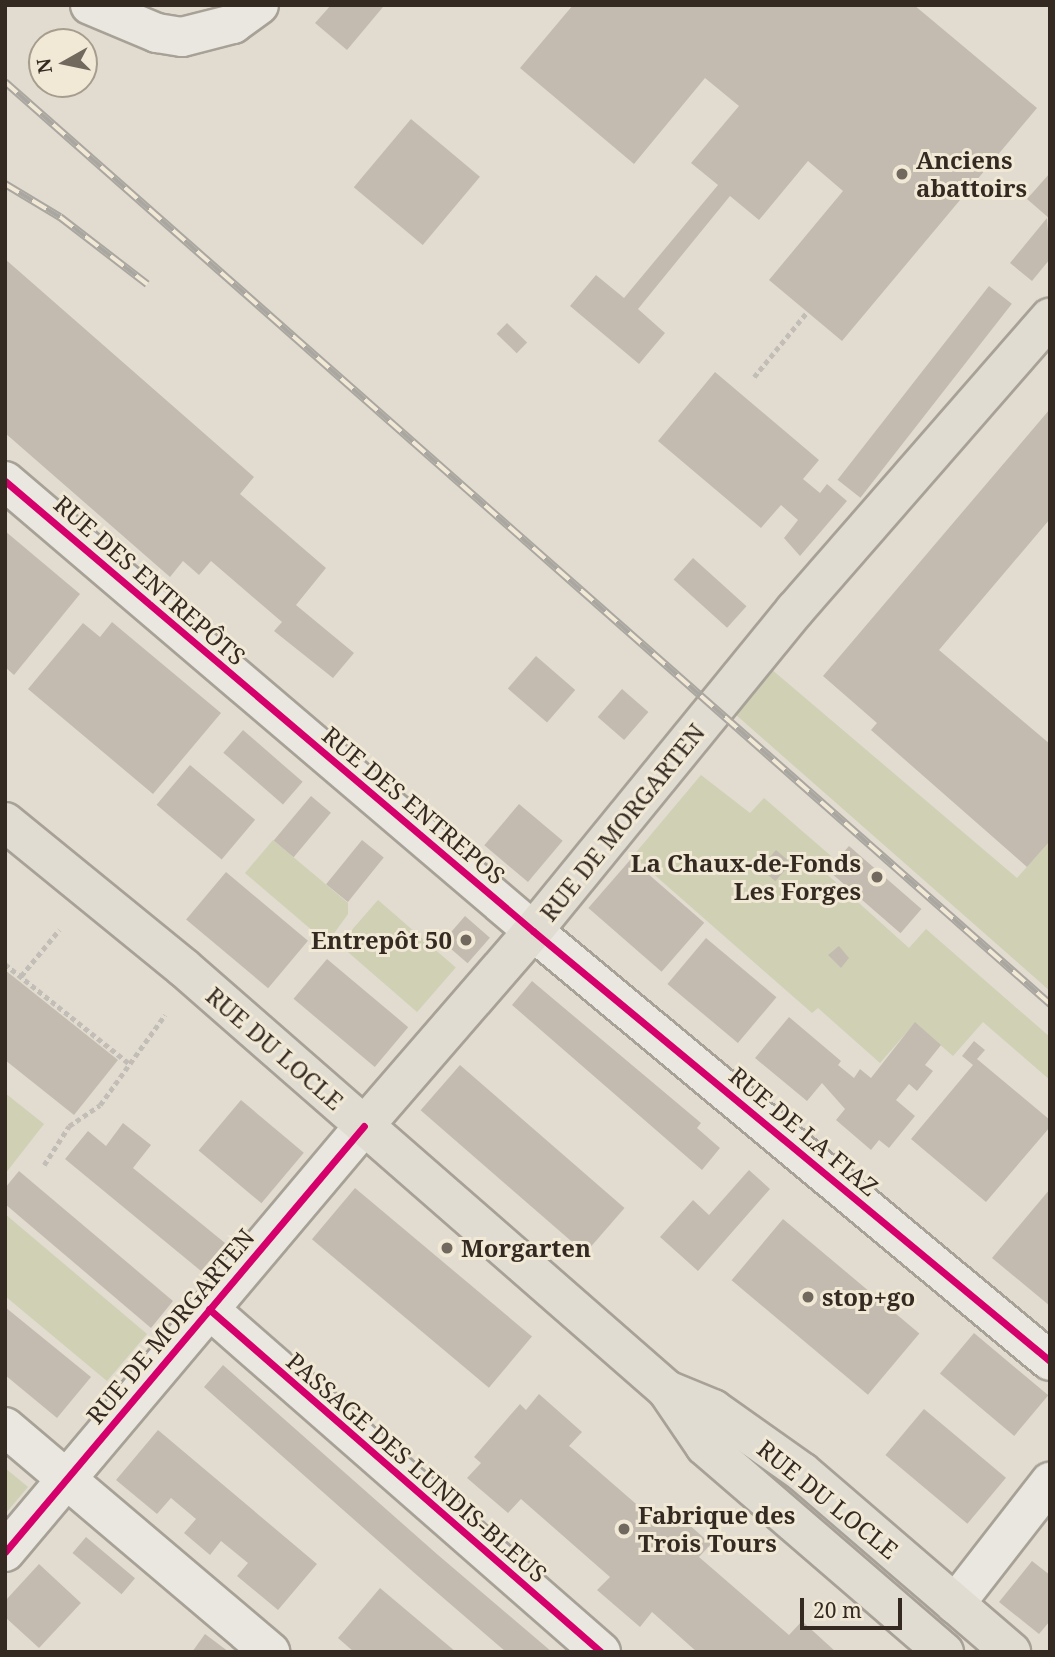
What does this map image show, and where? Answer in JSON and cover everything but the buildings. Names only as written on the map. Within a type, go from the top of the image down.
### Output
[{"type":"main road","name":"RUE DE MORGARTEN","points":[[364,1126],[533,930],[795,610],[1049,319]]},
{"type":"main road","name":"RUE DU LOCLE","points":[[5,822],[184,968],[667,1390],[705,1446],[936,1645]]},
{"type":"main road","name":"RUE DU LOCLE","points":[[667,1390],[713,1409],[802,1472],[1011,1652]]},
{"type":"main road","points":[[936,1645],[955,1604]]},
{"type":"street","points":[[90,5],[157,33],[181,37],[233,24],[259,5]]},
{"type":"street","name":"RUE DES ENTREPÔTS","points":[[5,481],[270,709]]},
{"type":"street","name":"RUE DES ENTREPOS","points":[[270,709],[533,930]]},
{"type":"street","name":"RUE DE LA FIAZ","points":[[533,930],[1050,1361]]},
{"type":"street","name":"RUE DE MORGARTEN","points":[[5,1552],[364,1126]]},
{"type":"street","name":"PASSAGE DES LUNDIS-BLEUS","points":[[209,1310],[601,1652]]},
{"type":"street","points":[[5,1427],[270,1652]]},
{"type":"street","points":[[955,1604],[1050,1482]]},
{"type":"path","points":[[754,377],[807,312]]},
{"type":"path","points":[[21,976],[60,930]]},
{"type":"path","points":[[5,964],[130,1063]]},
{"type":"path","points":[[44,1165],[69,1126],[100,1105],[165,1015]]},
{"type":"green space","points":[[764,663],[1017,878],[1050,841],[1050,991],[727,707]]},
{"type":"green space","points":[[701,775],[750,813],[764,798],[831,856],[821,869],[909,948],[926,929],[1050,1037],[1050,1080],[983,1022],[953,1056],[915,1023],[880,1063],[818,1008],[812,1013],[633,856]]},
{"type":"green space","points":[[273,840],[348,903],[348,914],[327,943],[245,873]]},
{"type":"green space","points":[[378,900],[456,968],[417,1012],[339,945]]},
{"type":"green space","points":[[5,1093],[44,1124],[5,1174]]},
{"type":"green space","points":[[5,1214],[147,1334],[107,1381],[5,1296]]},
{"type":"green space","points":[[5,1468],[28,1487],[5,1514]]},
{"type":"railway","points":[[5,82],[1050,1004]]},
{"type":"railway","points":[[5,184],[60,217],[147,284]]},
{"type":"cycle path","points":[[5,481],[533,931],[1050,1361]]},
{"type":"cycle path","points":[[5,1552],[364,1126]]},
{"type":"cycle path","points":[[209,1309],[601,1652]]},
{"type":"place","name":"Anciens abattoirs","points":[[902,174]]},
{"type":"place","name":"La Chaux-de-Fonds Les Forges","points":[[877,877]]},
{"type":"place","name":"Entrepôt 50","points":[[466,940]]},
{"type":"place","name":"Morgarten","points":[[447,1248]]},
{"type":"place","name":"stop+go","points":[[808,1297]]},
{"type":"place","name":"Fabrique des Trois Tours","points":[[624,1529]]}]
